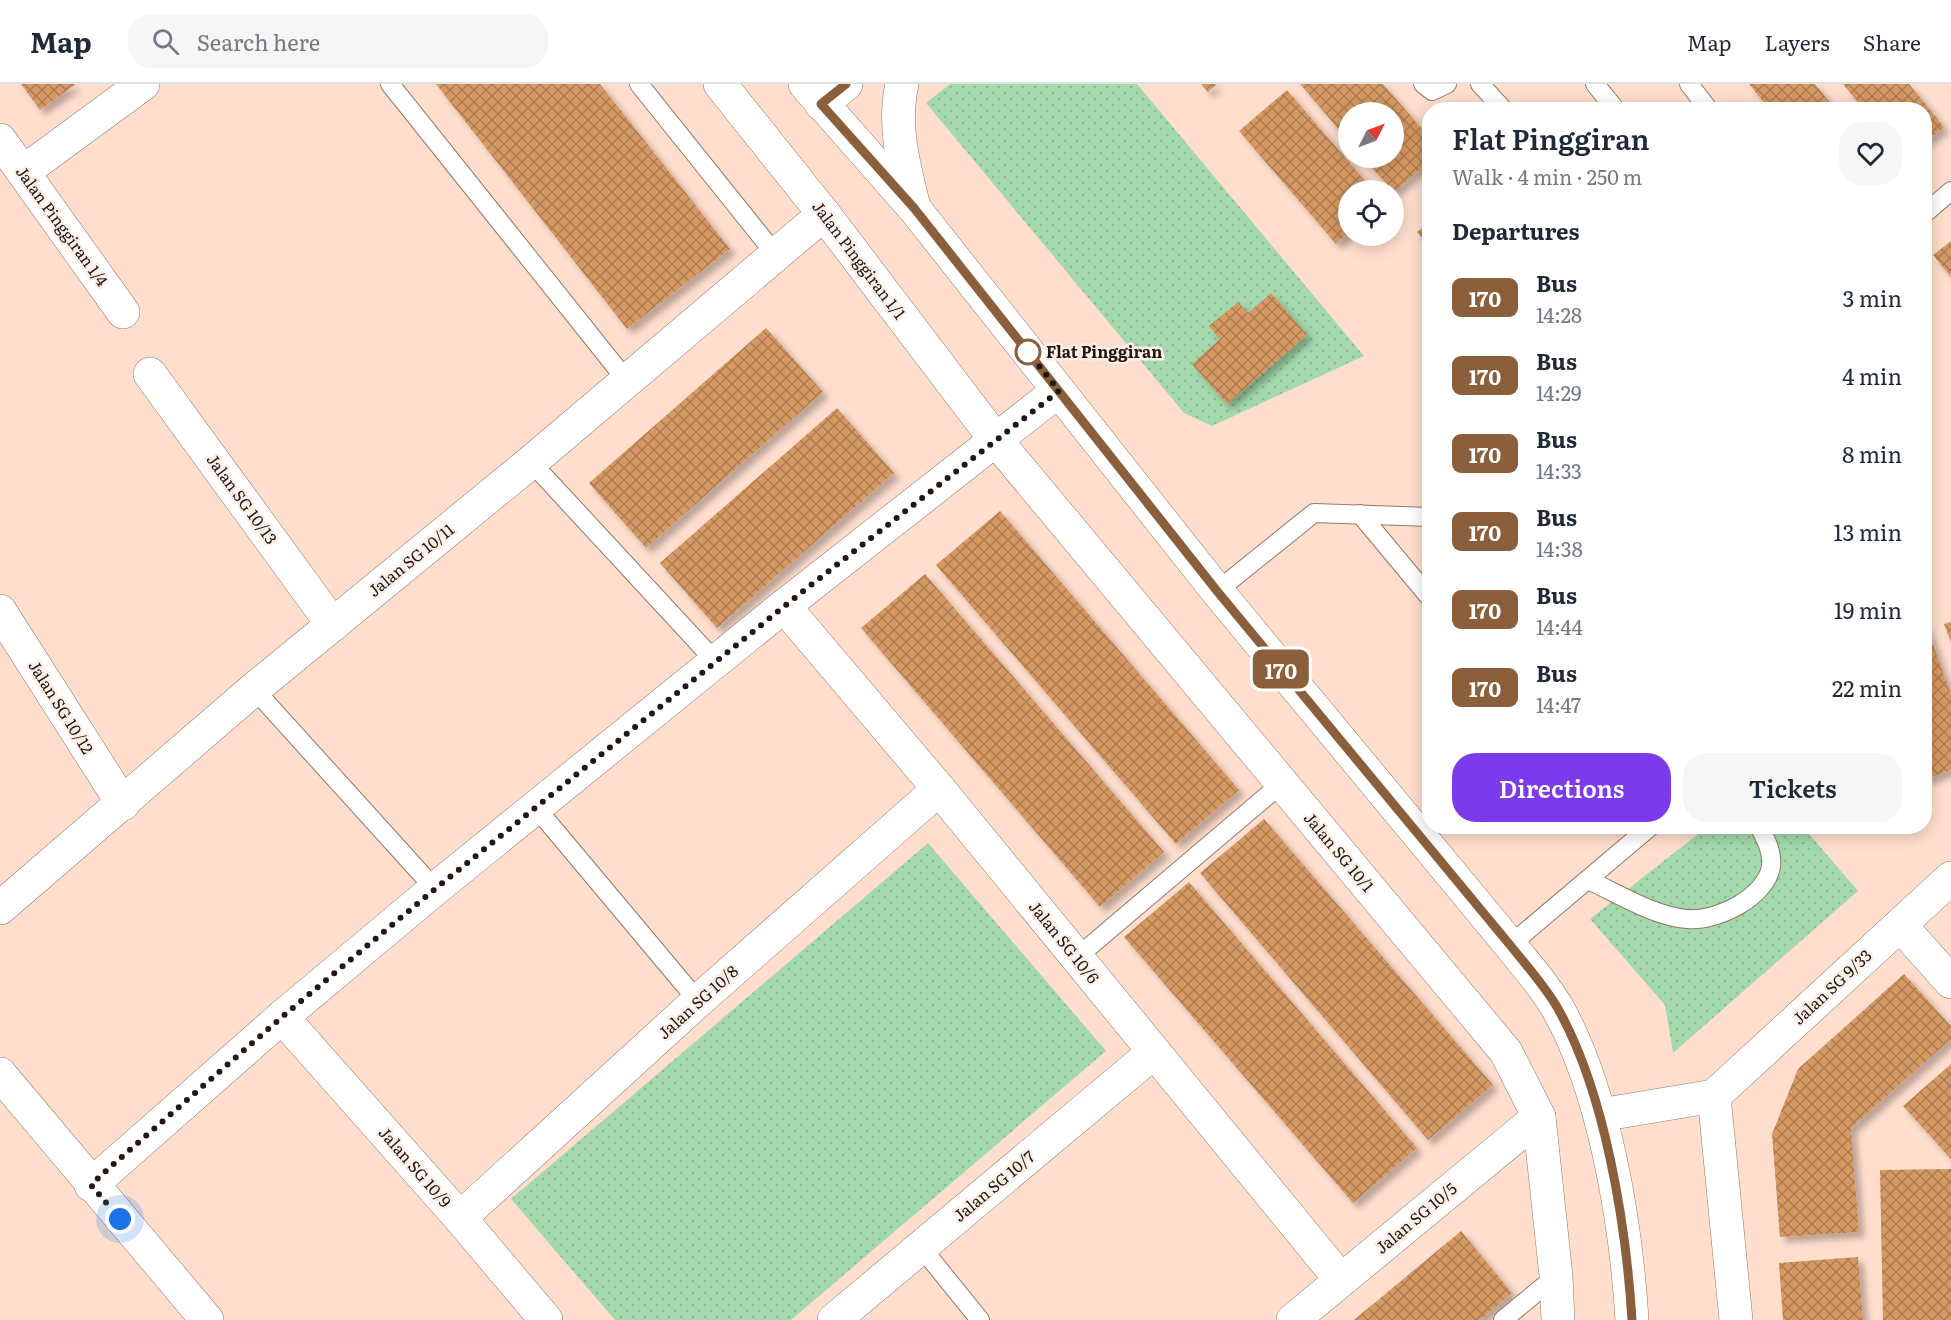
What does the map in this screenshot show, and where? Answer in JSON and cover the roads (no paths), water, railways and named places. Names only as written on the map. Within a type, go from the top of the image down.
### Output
[{"type":"street","points":[[23,172],[143,84]]},
{"type":"street","name":"Jalan Pinggiran 1/1","points":[[720,84],[824,214],[995,439]]},
{"type":"street","points":[[902,84],[897,104],[898,144],[914,208]]},
{"type":"street","points":[[824,91],[1217,591],[1510,945],[1556,1006],[1573,1041],[1600,1115],[1629,1268],[1632,1320]]},
{"type":"street","name":"Jalan Pinggiran 1/4","points":[[0,140],[123,312]]},
{"type":"street","name":"Jalan SG 10/11","points":[[0,908],[254,689],[531,462],[824,214]]},
{"type":"street","name":"Jalan SG 10/13","points":[[150,374],[333,624]]},
{"type":"street","points":[[91,1185],[282,1017],[435,889],[537,809],[784,606],[1059,391]]},
{"type":"street","name":"Jalan SG 10/1","points":[[995,439],[1506,1052],[1539,1117],[1556,1276],[1558,1320]]},
{"type":"street","name":"Jalan SG 10/6","points":[[784,606],[939,789],[1341,1281]]},
{"type":"street","name":"Jalan SG 10/12","points":[[0,610],[123,804]]},
{"type":"street","name":"Jalan SG 10/8","points":[[460,1218],[698,1001],[939,789]]},
{"type":"street","name":"Jalan SG 9/33","points":[[1714,1096],[1951,878]]},
{"type":"street","points":[[1900,925],[1951,982]]},
{"type":"street","name":"Jalan SG 10/9","points":[[282,1017],[460,1218],[546,1320]]},
{"type":"street","name":"Jalan SG 10/7","points":[[834,1320],[1154,1052]]},
{"type":"street","points":[[0,1074],[91,1185],[207,1320]]},
{"type":"street","points":[[1600,1115],[1714,1096],[1736,1320]]},
{"type":"street","name":"Jalan SG 10/5","points":[[1293,1320],[1539,1117]]},
{"type":"lane","points":[[390,84],[627,381]]},
{"type":"lane","points":[[639,84],[776,255]]},
{"type":"lane","points":[[1423,84],[1432,91],[1447,84]]},
{"type":"lane","points":[[1480,84],[1497,102]]},
{"type":"lane","points":[[1595,84],[1610,102]]},
{"type":"lane","points":[[1689,84],[1703,102]]},
{"type":"lane","points":[[1932,207],[1951,191]]},
{"type":"lane","points":[[531,462],[716,662]]},
{"type":"lane","points":[[1217,591],[1314,513],[1422,517]]},
{"type":"lane","points":[[1360,514],[1422,588]]},
{"type":"lane","points":[[254,689],[435,889]]},
{"type":"lane","points":[[1076,958],[1281,784]]},
{"type":"lane","points":[[537,809],[698,1001]]},
{"type":"lane","points":[[1510,945],[1643,834]]},
{"type":"lane","points":[[1588,880],[1660,912],[1689,920],[1729,911],[1752,898],[1767,879],[1772,865],[1763,834]]},
{"type":"lane","points":[[921,1247],[980,1320]]},
{"type":"lane","points":[[1503,1320],[1556,1276]]},
{"type":"place","name":"Flat Pinggiran","points":[[1028,352]]}]
